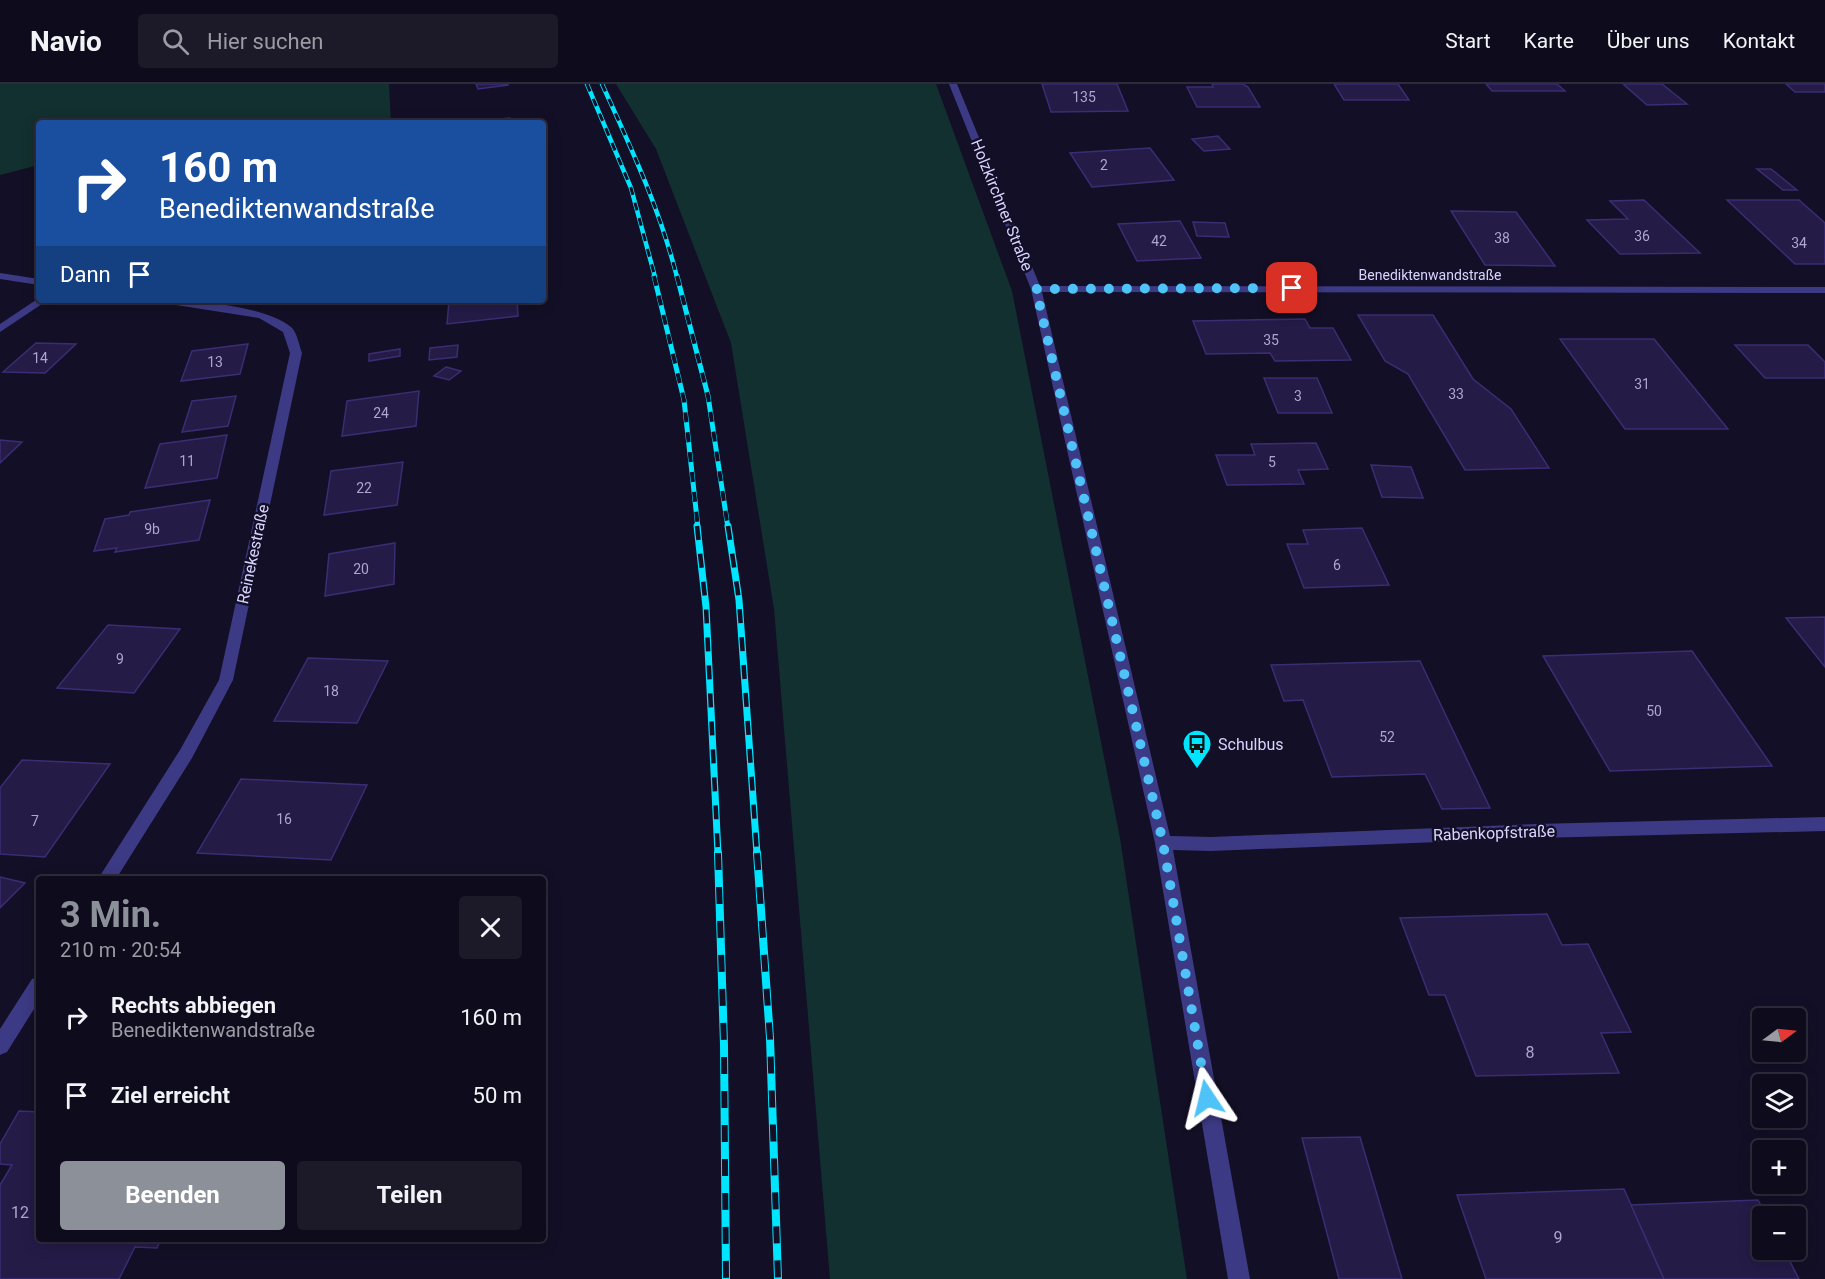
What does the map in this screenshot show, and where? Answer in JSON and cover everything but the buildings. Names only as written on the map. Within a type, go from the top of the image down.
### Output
[{"type":"street","name":"Holzkirchner Straße","points":[[953,84],[1036,289],[1163,843],[1239,1279]]},
{"type":"street","points":[[0,276],[36,282]]},
{"type":"street","name":"Benediktenwandstraße","points":[[1036,289],[1825,290]]},
{"type":"street","points":[[0,329],[39,303]]},
{"type":"street","name":"Reinekestraße","points":[[109,876],[186,754],[226,680],[296,353],[288,330],[262,315],[183,303]]},
{"type":"street","name":"Rabenkopfstraße","points":[[1163,843],[1211,844],[1536,831],[1825,824]]},
{"type":"street","points":[[0,1046],[36,990]]},
{"type":"green space","points":[[0,84],[389,84],[391,120],[36,120],[36,166],[0,175]]},
{"type":"green space","points":[[616,84],[936,84],[1012,291],[1120,838],[1187,1279],[830,1279],[774,609],[731,343],[656,149]]},
{"type":"railway","points":[[587,84],[631,188],[655,277]]},
{"type":"railway","points":[[602,84],[653,203],[677,277]]},
{"type":"railway","points":[[654,276],[684,400],[698,528]]},
{"type":"railway","points":[[677,276],[708,396],[728,528]]},
{"type":"railway","points":[[697,526],[706,607],[718,854]]},
{"type":"railway","points":[[728,526],[739,600],[757,854]]},
{"type":"railway","points":[[718,853],[724,1045],[726,1279]]},
{"type":"railway","points":[[757,853],[770,1038],[778,1279]]},
{"type":"place","name":"Schulbus","points":[[1197,770]]},
{"type":"route","points":[[1207,1098],[1163,843],[1036,289],[1292,288]]}]
